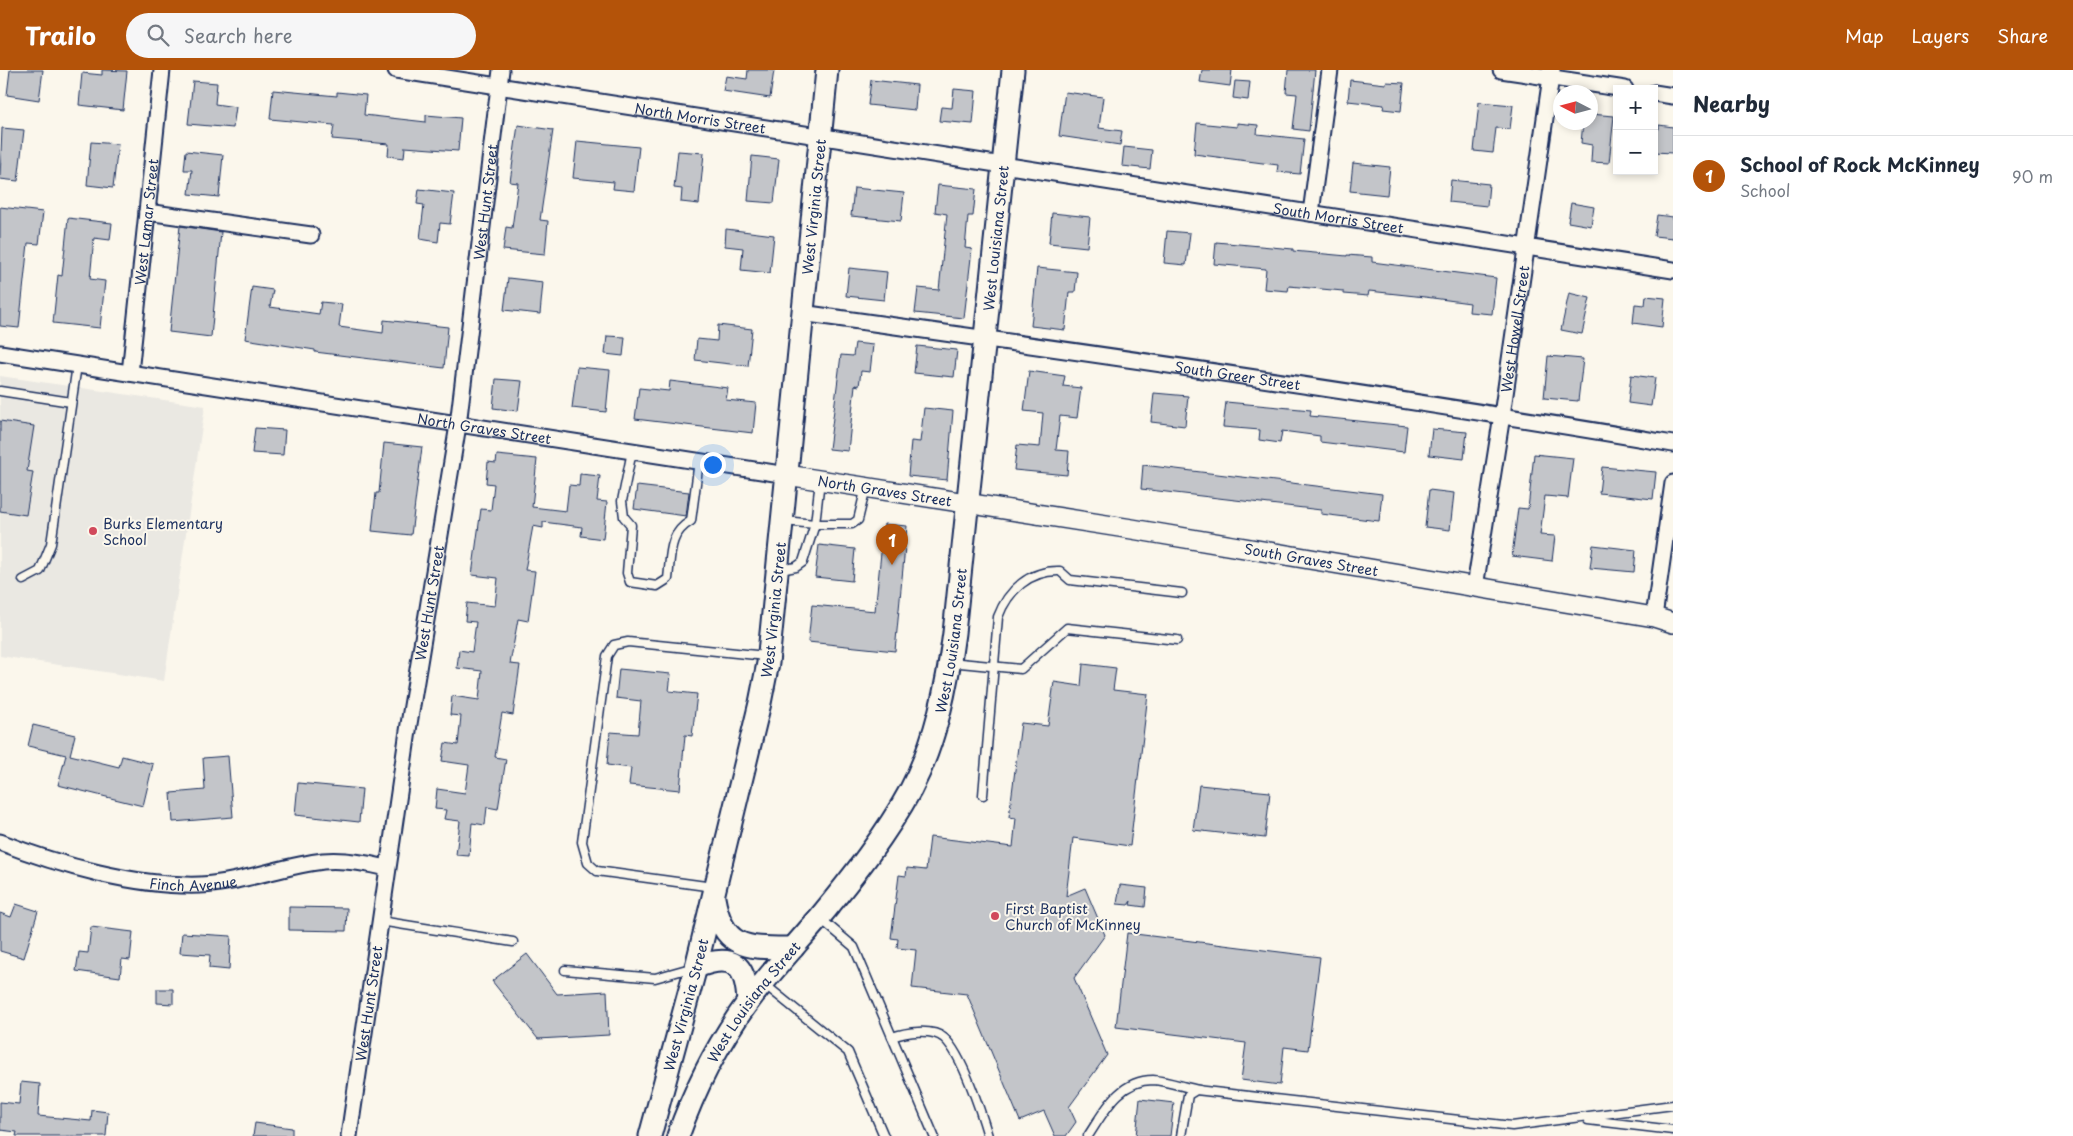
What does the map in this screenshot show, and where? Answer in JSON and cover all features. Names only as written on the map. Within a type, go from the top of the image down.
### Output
[{"type":"main road","name":"West Virginia Street","points":[[650,1136],[696,967],[760,703],[769,656],[801,313],[827,70]]},
{"type":"main road","name":"West Louisiana Street","points":[[678,1136],[691,1101],[706,1071],[748,1002],[819,917],[880,838],[911,787],[935,726],[950,662],[1013,70]]},
{"type":"main road","points":[[714,892],[720,925],[725,932],[738,942],[754,947],[792,948]]},
{"type":"main road","points":[[696,967],[718,960],[734,964],[745,978],[748,1002]]},
{"type":"street","name":"West Lamar Street","points":[[130,373],[162,70]]},
{"type":"street","name":"North Morris Street","points":[[396,70],[819,138],[1003,165]]},
{"type":"street","name":"West Hunt Street","points":[[349,1136],[409,724],[458,425],[501,70]]},
{"type":"street","points":[[1311,213],[1330,70]]},
{"type":"street","points":[[1501,70],[1551,74],[1613,87]]},
{"type":"street","name":"West Howell Street","points":[[1474,587],[1502,415],[1551,74]]},
{"type":"street","points":[[1658,94],[1673,96]]},
{"type":"street","name":"South Morris Street","points":[[1003,165],[1673,270]]},
{"type":"street","points":[[147,212],[311,235]]},
{"type":"street","name":"South Greer Street","points":[[801,313],[985,338],[1502,415],[1673,444]]},
{"type":"street","name":"North Graves Street","points":[[0,353],[968,504]]},
{"type":"street","points":[[1654,617],[1673,483]]},
{"type":"street","name":"South Graves Street","points":[[968,504],[1654,617],[1673,623]]},
{"type":"street","name":"Finch Avenue","points":[[0,842],[83,869],[161,883],[200,885],[236,881],[323,861],[346,860],[388,868]]},
{"type":"lane","points":[[23,580],[40,570],[51,544],[77,365]]},
{"type":"lane","points":[[0,391],[71,402]]},
{"type":"lane","points":[[632,451],[622,501],[624,517],[631,526],[627,573],[630,582],[657,586],[668,579],[672,540],[681,527],[691,521],[699,461]]},
{"type":"lane","points":[[778,570],[796,567],[803,562],[815,524],[820,480]]},
{"type":"lane","points":[[783,521],[815,524],[852,524],[858,520],[866,487]]},
{"type":"lane","points":[[983,794],[998,617],[1002,607],[1016,586],[1048,570],[1060,570],[1070,580],[1182,592]]},
{"type":"lane","points":[[950,662],[1021,669],[1067,628],[1177,640]]},
{"type":"lane","points":[[714,892],[597,871],[588,864],[582,842],[606,656],[614,645],[628,642],[769,656]]},
{"type":"lane","points":[[819,917],[854,947],[934,1136]]},
{"type":"lane","points":[[380,921],[513,942]]},
{"type":"lane","points":[[565,970],[655,978],[696,967]]},
{"type":"lane","points":[[763,983],[848,1052],[884,1136]]},
{"type":"lane","points":[[892,1037],[911,1033],[932,1033],[943,1038],[952,1048],[962,1068],[988,1136]]},
{"type":"lane","points":[[1088,1136],[1116,1096],[1130,1084],[1153,1080],[1199,1090],[1512,1126],[1673,1105]]},
{"type":"lane","points":[[1182,1136],[1188,1095],[1199,1090]]},
{"type":"lane","points":[[1576,1118],[1673,1130]]},
{"type":"shaded area","name":"Burks Elementary School","points":[[0,376],[205,406],[164,681],[0,656]]},
{"type":"building","points":[[10,70],[43,70],[39,100],[7,95]]},
{"type":"building","points":[[102,70],[127,71],[123,110],[79,105],[82,73],[102,75]]},
{"type":"building","points":[[748,70],[774,70],[770,98],[723,91],[726,76],[747,79]]},
{"type":"building","points":[[1202,70],[1232,70],[1230,86],[1200,82]]},
{"type":"building","points":[[1288,70],[1315,70],[1309,131],[1293,129],[1297,94],[1286,93]]},
{"type":"building","points":[[871,80],[917,85],[915,110],[868,105]]},
{"type":"building","points":[[1350,80],[1386,84],[1386,82],[1404,83],[1401,111],[1383,109],[1384,105],[1348,101]]},
{"type":"building","points":[[193,81],[217,83],[215,104],[236,107],[233,128],[188,124]]},
{"type":"building","points":[[1235,81],[1250,82],[1248,100],[1233,98]]},
{"type":"building","points":[[954,89],[976,91],[973,124],[939,121],[941,107],[952,108]]},
{"type":"building","points":[[273,90],[337,96],[337,92],[366,95],[364,115],[426,122],[426,115],[461,118],[458,151],[405,147],[404,158],[388,156],[389,144],[332,139],[334,125],[270,119]]},
{"type":"building","points":[[1065,92],[1103,97],[1099,128],[1122,131],[1120,145],[1059,136]]},
{"type":"building","points":[[1479,102],[1513,105],[1510,129],[1496,128],[1493,153],[1474,151]]},
{"type":"building","points":[[1598,115],[1613,116],[1609,163],[1591,162],[1592,145],[1581,143],[1582,130],[1598,130]]},
{"type":"building","points":[[1197,123],[1237,127],[1237,123],[1258,125],[1257,134],[1304,139],[1300,174],[1277,172],[1278,165],[1194,154]]},
{"type":"building","points":[[518,125],[553,130],[540,220],[548,221],[545,254],[503,250],[506,227],[512,228],[518,183],[510,182]]},
{"type":"building","points":[[1659,125],[1673,127],[1673,153],[1658,152]]},
{"type":"building","points":[[2,128],[24,130],[18,181],[0,179]]},
{"type":"building","points":[[577,141],[639,147],[634,191],[613,189],[614,182],[573,178]]},
{"type":"building","points":[[91,142],[118,144],[113,188],[87,185]]},
{"type":"building","points":[[1124,147],[1152,150],[1150,169],[1122,166]]},
{"type":"building","points":[[186,151],[223,155],[219,197],[189,194],[192,170],[184,170]]},
{"type":"building","points":[[678,151],[704,153],[699,204],[681,202],[682,189],[674,188]]},
{"type":"building","points":[[752,156],[779,159],[774,203],[748,201]]},
{"type":"building","points":[[1353,163],[1390,167],[1387,195],[1350,191]]},
{"type":"building","points":[[1451,180],[1489,184],[1487,206],[1449,202]]},
{"type":"building","points":[[938,185],[976,189],[973,216],[968,216],[965,248],[972,249],[964,318],[915,313],[918,288],[939,290],[947,214],[935,212]]},
{"type":"building","points":[[854,188],[904,193],[901,221],[851,216]]},
{"type":"building","points":[[419,189],[454,193],[450,224],[440,223],[438,242],[420,239],[424,205],[417,204]]},
{"type":"building","points":[[1571,203],[1594,207],[1591,226],[1568,222]]},
{"type":"building","points":[[0,207],[43,212],[39,244],[28,243],[19,328],[0,326]]},
{"type":"building","points":[[1052,213],[1090,217],[1087,247],[1049,243]]},
{"type":"building","points":[[1657,215],[1673,217],[1673,238],[1654,236]]},
{"type":"building","points":[[68,218],[112,223],[110,240],[94,238],[90,279],[105,281],[100,328],[53,323],[58,275],[62,276]]},
{"type":"building","points":[[180,226],[221,232],[211,337],[169,332]]},
{"type":"building","points":[[726,229],[774,235],[770,273],[741,270],[743,248],[725,246]]},
{"type":"building","points":[[1167,231],[1190,233],[1186,265],[1164,263]]},
{"type":"building","points":[[1216,242],[1293,249],[1293,251],[1372,257],[1372,262],[1496,278],[1492,314],[1469,312],[1470,303],[1425,297],[1369,291],[1368,296],[1343,294],[1343,291],[1289,286],[1288,291],[1264,289],[1266,269],[1214,264]]},
{"type":"building","points":[[849,268],[887,272],[884,300],[846,296]]},
{"type":"building","points":[[1037,268],[1077,272],[1075,292],[1069,292],[1065,330],[1031,326]]},
{"type":"building","points":[[508,278],[543,282],[540,314],[504,310]]},
{"type":"building","points":[[252,287],[273,290],[270,307],[319,314],[321,302],[342,304],[339,327],[383,333],[384,320],[448,327],[444,368],[315,352],[315,350],[245,339]]},
{"type":"building","points":[[1569,293],[1590,298],[1582,334],[1561,330]]},
{"type":"building","points":[[1646,296],[1665,298],[1662,327],[1633,323],[1635,304],[1645,305]]},
{"type":"building","points":[[718,325],[752,329],[748,366],[695,360],[697,339],[717,341]]},
{"type":"building","points":[[607,336],[625,337],[623,356],[605,354]]},
{"type":"building","points":[[855,343],[873,345],[870,372],[861,371],[859,386],[855,385],[848,451],[829,449],[841,355],[853,356]]},
{"type":"building","points":[[917,346],[957,350],[954,377],[914,373]]},
{"type":"building","points":[[1548,356],[1583,359],[1578,401],[1544,398]]},
{"type":"building","points":[[577,367],[610,370],[606,412],[572,408]]},
{"type":"building","points":[[1029,371],[1065,376],[1063,386],[1081,388],[1077,418],[1060,416],[1056,450],[1069,451],[1067,475],[1014,470],[1017,445],[1040,447],[1043,413],[1024,411]]},
{"type":"building","points":[[1631,375],[1655,378],[1651,406],[1628,403]]},
{"type":"building","points":[[496,379],[522,381],[518,411],[493,408]]},
{"type":"building","points":[[670,381],[728,388],[726,400],[756,403],[753,433],[635,419],[639,388],[669,391]]},
{"type":"building","points":[[1154,393],[1188,396],[1185,426],[1151,422]]},
{"type":"building","points":[[1226,402],[1311,410],[1310,416],[1407,426],[1404,452],[1320,442],[1320,436],[1282,431],[1280,443],[1259,440],[1260,430],[1223,427]]},
{"type":"building","points":[[924,408],[953,411],[947,480],[908,476],[911,441],[920,442]]},
{"type":"building","points":[[0,421],[34,426],[27,471],[33,472],[26,515],[0,511]]},
{"type":"building","points":[[255,428],[285,430],[283,455],[252,453]]},
{"type":"building","points":[[1432,429],[1467,432],[1464,459],[1429,455]]},
{"type":"building","points":[[384,443],[422,447],[411,535],[372,531],[376,493],[379,493]]},
{"type":"building","points":[[1534,454],[1573,458],[1568,498],[1545,496],[1540,535],[1555,536],[1552,561],[1512,556],[1518,508],[1528,509]]},
{"type":"building","points":[[497,455],[537,459],[532,507],[566,511],[569,485],[579,486],[580,474],[600,476],[597,501],[607,502],[603,539],[581,536],[582,527],[543,522],[543,528],[533,526],[525,570],[535,571],[528,621],[518,619],[510,664],[520,665],[513,715],[502,713],[495,757],[506,759],[498,809],[487,807],[485,825],[472,823],[469,856],[456,855],[460,821],[444,819],[446,810],[435,809],[437,789],[465,793],[469,765],[442,761],[445,743],[458,745],[461,716],[450,715],[452,696],[479,700],[482,671],[457,668],[459,650],[472,652],[476,622],[465,621],[467,603],[495,606],[498,578],[472,575],[481,509],[491,510],[494,484],[486,483],[488,462],[496,463]]},
{"type":"building","points":[[1143,465],[1382,494],[1379,521],[1321,514],[1321,510],[1141,489]]},
{"type":"building","points":[[1602,467],[1656,472],[1653,499],[1599,493]]},
{"type":"building","points":[[637,486],[689,492],[686,516],[634,509]]},
{"type":"building","points":[[1429,490],[1454,493],[1450,530],[1425,527]]},
{"type":"building","points":[[884,524],[907,526],[895,651],[808,642],[812,605],[875,611]]},
{"type":"building","points":[[819,545],[855,549],[852,581],[815,577]]},
{"type":"building","points":[[1593,545],[1636,550],[1634,572],[1590,568]]},
{"type":"building","name":"First Baptist Church of McKinney","points":[[1083,664],[1116,668],[1113,690],[1148,694],[1130,846],[1073,838],[1066,896],[1085,888],[1105,935],[1074,978],[1107,1055],[1069,1107],[1076,1122],[1066,1136],[1055,1136],[1044,1111],[1020,1121],[967,994],[912,988],[916,950],[897,948],[898,939],[891,938],[899,875],[906,876],[907,868],[926,870],[930,837],[1013,847],[1016,818],[1009,817],[1021,723],[1048,726],[1054,682],[1081,686]]},
{"type":"building","points":[[619,669],[671,674],[669,691],[697,694],[692,736],[685,735],[680,790],[629,785],[631,768],[607,765],[610,732],[638,734],[641,701],[616,698]]},
{"type":"building","points":[[33,725],[75,735],[70,755],[119,767],[122,756],[153,764],[143,806],[58,785],[66,755],[28,746]]},
{"type":"building","points":[[228,756],[233,817],[173,822],[171,793],[205,790],[203,758]]},
{"type":"building","points":[[298,783],[362,789],[359,822],[295,815]]},
{"type":"building","points":[[1199,785],[1270,792],[1265,838],[1193,830]]},
{"type":"building","points":[[1120,885],[1147,888],[1145,907],[1130,905],[1131,901],[1128,905],[1117,904]]},
{"type":"building","points":[[16,904],[38,911],[24,958],[0,951],[0,913],[11,917]]},
{"type":"building","points":[[289,907],[347,908],[346,931],[289,930]]},
{"type":"building","points":[[91,927],[133,932],[130,960],[122,959],[120,977],[76,971],[79,952],[88,953]]},
{"type":"building","points":[[182,933],[231,936],[229,970],[209,968],[210,955],[180,953]]},
{"type":"building","points":[[1127,933],[1320,957],[1308,1050],[1284,1047],[1280,1085],[1241,1080],[1246,1043],[1116,1027]]},
{"type":"building","points":[[527,954],[557,994],[607,991],[609,1035],[538,1039],[492,981]]},
{"type":"building","points":[[157,989],[173,989],[173,1004],[157,1003]]},
{"type":"building","points":[[21,1082],[40,1084],[38,1116],[91,1121],[92,1110],[108,1112],[106,1136],[16,1136],[17,1132],[0,1130],[0,1102],[19,1104]]},
{"type":"building","points":[[1140,1099],[1174,1103],[1170,1136],[1136,1136]]},
{"type":"building","points":[[255,1123],[292,1128],[292,1136],[253,1136]]},
{"type":"place","name":"Burks Elementary School","points":[[93,531]]},
{"type":"place","name":"School of Rock McKinney","points":[[892,565]]},
{"type":"place","name":"First Baptist Church of McKinney","points":[[995,916]]}]
